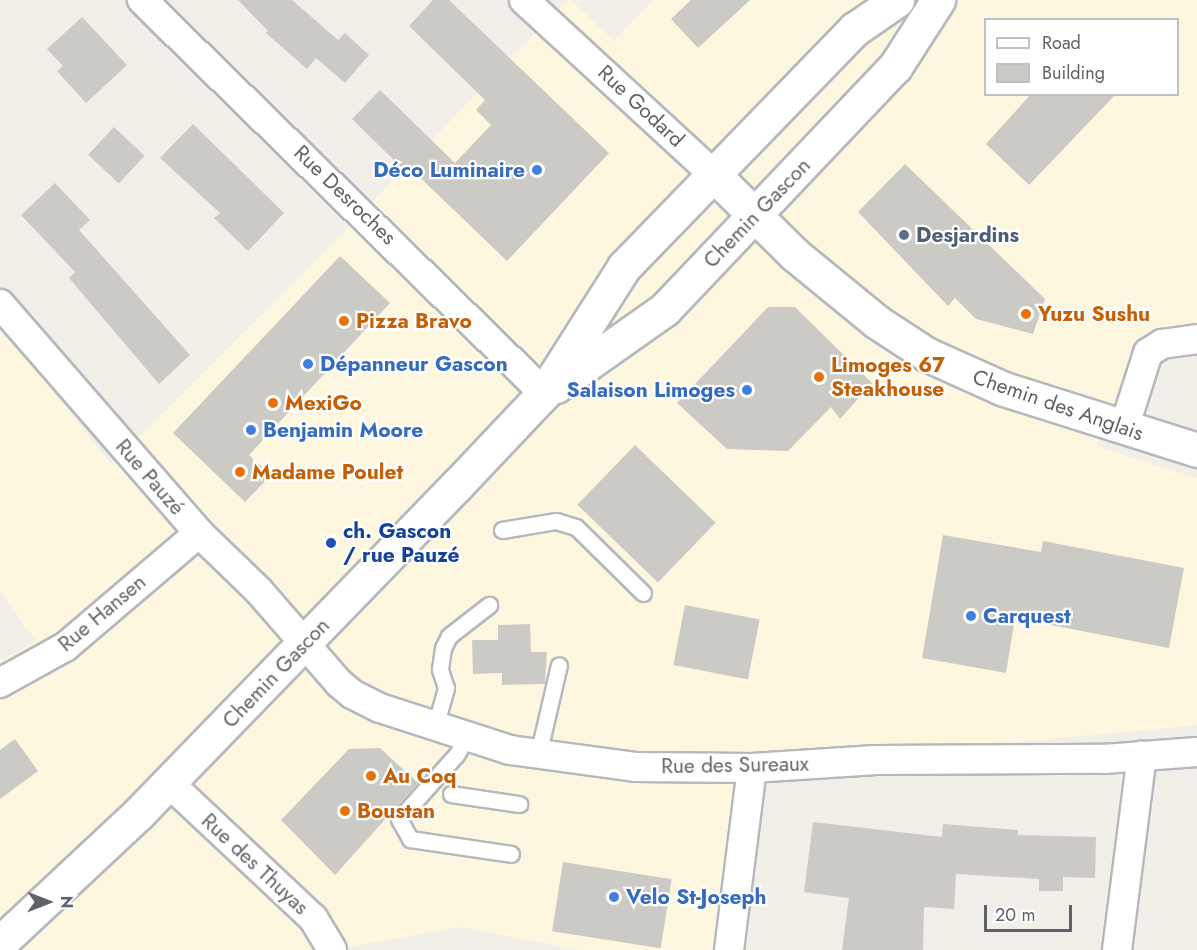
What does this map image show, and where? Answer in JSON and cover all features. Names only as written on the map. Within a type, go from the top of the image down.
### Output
[{"type":"main road","name":"Chemin Gascon","points":[[544,393],[665,309],[895,67],[938,0]]},
{"type":"main road","name":"Chemin Gascon","points":[[0,943],[169,783],[544,393],[624,267],[855,29],[889,2]]},
{"type":"main road","name":"Rue Godard","points":[[713,174],[755,215]]},
{"type":"main road","name":"Chemin des Anglais","points":[[755,215],[848,298],[926,354],[975,378],[1197,450]]},
{"type":"street","name":"Rue Desroches","points":[[142,0],[544,393]]},
{"type":"street","name":"Rue Godard","points":[[525,0],[713,174]]},
{"type":"street","name":"Rue Pauzé","points":[[0,304],[198,533],[259,591],[305,644]]},
{"type":"street","points":[[1124,428],[1148,352],[1162,344],[1197,339]]},
{"type":"street","name":"Rue Hansen","points":[[0,683],[65,647],[198,533]]},
{"type":"street","name":"Rue des Sureaux","points":[[305,644],[352,694],[435,727],[538,755],[635,767],[752,768],[876,760],[1142,756],[1197,752]]},
{"type":"street","points":[[1117,950],[1142,756]]},
{"type":"street","points":[[729,950],[752,768]]},
{"type":"street","name":"Rue des Thuyas","points":[[169,783],[313,918],[332,950]]},
{"type":"lane","points":[[502,530],[556,521],[576,526],[642,593]]},
{"type":"lane","points":[[435,727],[446,688],[440,669],[443,648],[449,636],[489,605]]},
{"type":"lane","points":[[538,755],[559,665]]},
{"type":"lane","points":[[467,737],[456,755],[399,819],[410,839],[511,854]]},
{"type":"lane","points":[[451,794],[519,804]]},
{"type":"shaded area","points":[[567,0],[571,0],[614,41],[653,0],[1197,0],[1197,327],[1169,327],[1140,337],[1096,446],[1197,478],[1197,725],[752,768],[721,950],[579,950],[460,927],[333,950],[0,950],[0,661],[36,641],[0,592],[0,325],[111,464],[291,286]]},
{"type":"building","points":[[238,0],[292,0],[338,40],[345,33],[369,55],[345,83],[316,58],[307,69],[266,33],[268,31]]},
{"type":"building","points":[[433,0],[449,0],[609,153],[507,261],[406,164],[402,168],[352,119],[380,90],[455,163],[491,125],[476,110],[485,100],[409,26]]},
{"type":"building","points":[[691,0],[750,0],[698,48],[671,19]]},
{"type":"building","points":[[82,17],[127,65],[86,103],[57,71],[63,66],[47,49]]},
{"type":"building","points":[[1029,96],[1114,96],[1029,185],[986,144]]},
{"type":"building","points":[[193,124],[284,213],[248,251],[214,218],[220,213],[160,158]]},
{"type":"building","points":[[114,127],[145,156],[119,183],[88,155]]},
{"type":"building","points":[[905,164],[1045,299],[1033,334],[976,319],[955,298],[948,306],[858,212]]},
{"type":"building","points":[[55,183],[90,220],[79,230],[190,355],[159,384],[69,278],[75,272],[21,215]]},
{"type":"building","points":[[340,256],[390,303],[249,455],[271,475],[245,502],[173,433]]},
{"type":"building","points":[[768,307],[795,307],[872,383],[840,419],[831,407],[788,451],[727,449],[677,403]]},
{"type":"building","points":[[635,445],[716,523],[658,583],[577,505]]},
{"type":"building","points":[[943,535],[1041,552],[1043,541],[1184,568],[1169,648],[1015,618],[1006,673],[922,658]]},
{"type":"building","points":[[685,605],[760,620],[748,679],[673,665]]},
{"type":"building","points":[[530,624],[531,652],[547,652],[545,684],[502,685],[502,673],[473,674],[472,640],[498,640],[498,625]]},
{"type":"building","points":[[15,739],[38,771],[0,799],[0,750]]},
{"type":"building","points":[[380,748],[418,783],[335,875],[281,820],[349,749]]},
{"type":"building","points":[[813,822],[942,837],[943,824],[1018,830],[1018,835],[1096,837],[1095,878],[1063,877],[1063,891],[1039,891],[1039,879],[956,874],[954,909],[924,907],[923,950],[842,950],[849,898],[804,892]]},
{"type":"building","points":[[563,862],[672,879],[661,948],[552,931]]},
{"type":"place","name":"Déco Luminaire","points":[[537,170]]},
{"type":"place","name":"Desjardins","points":[[904,235]]},
{"type":"place","name":"Yuzu Sushu","points":[[1026,314]]},
{"type":"place","name":"Pizza Bravo","points":[[344,321]]},
{"type":"place","name":"Dépanneur Gascon","points":[[308,364]]},
{"type":"place","name":"Limoges 67 Steakhouse","points":[[819,377]]},
{"type":"place","name":"Salaison Limoges","points":[[747,390]]},
{"type":"place","name":"MexiGo","points":[[273,403]]},
{"type":"place","name":"Benjamin Moore","points":[[251,430]]},
{"type":"place","name":"Madame Poulet","points":[[240,472]]},
{"type":"place","name":"ch. Gascon / rue Pauzé","points":[[331,543]]},
{"type":"place","name":"Carquest","points":[[971,616]]},
{"type":"place","name":"Au Coq","points":[[371,776]]},
{"type":"place","name":"Boustan","points":[[345,811]]},
{"type":"place","name":"Velo St-Joseph","points":[[614,897]]}]
